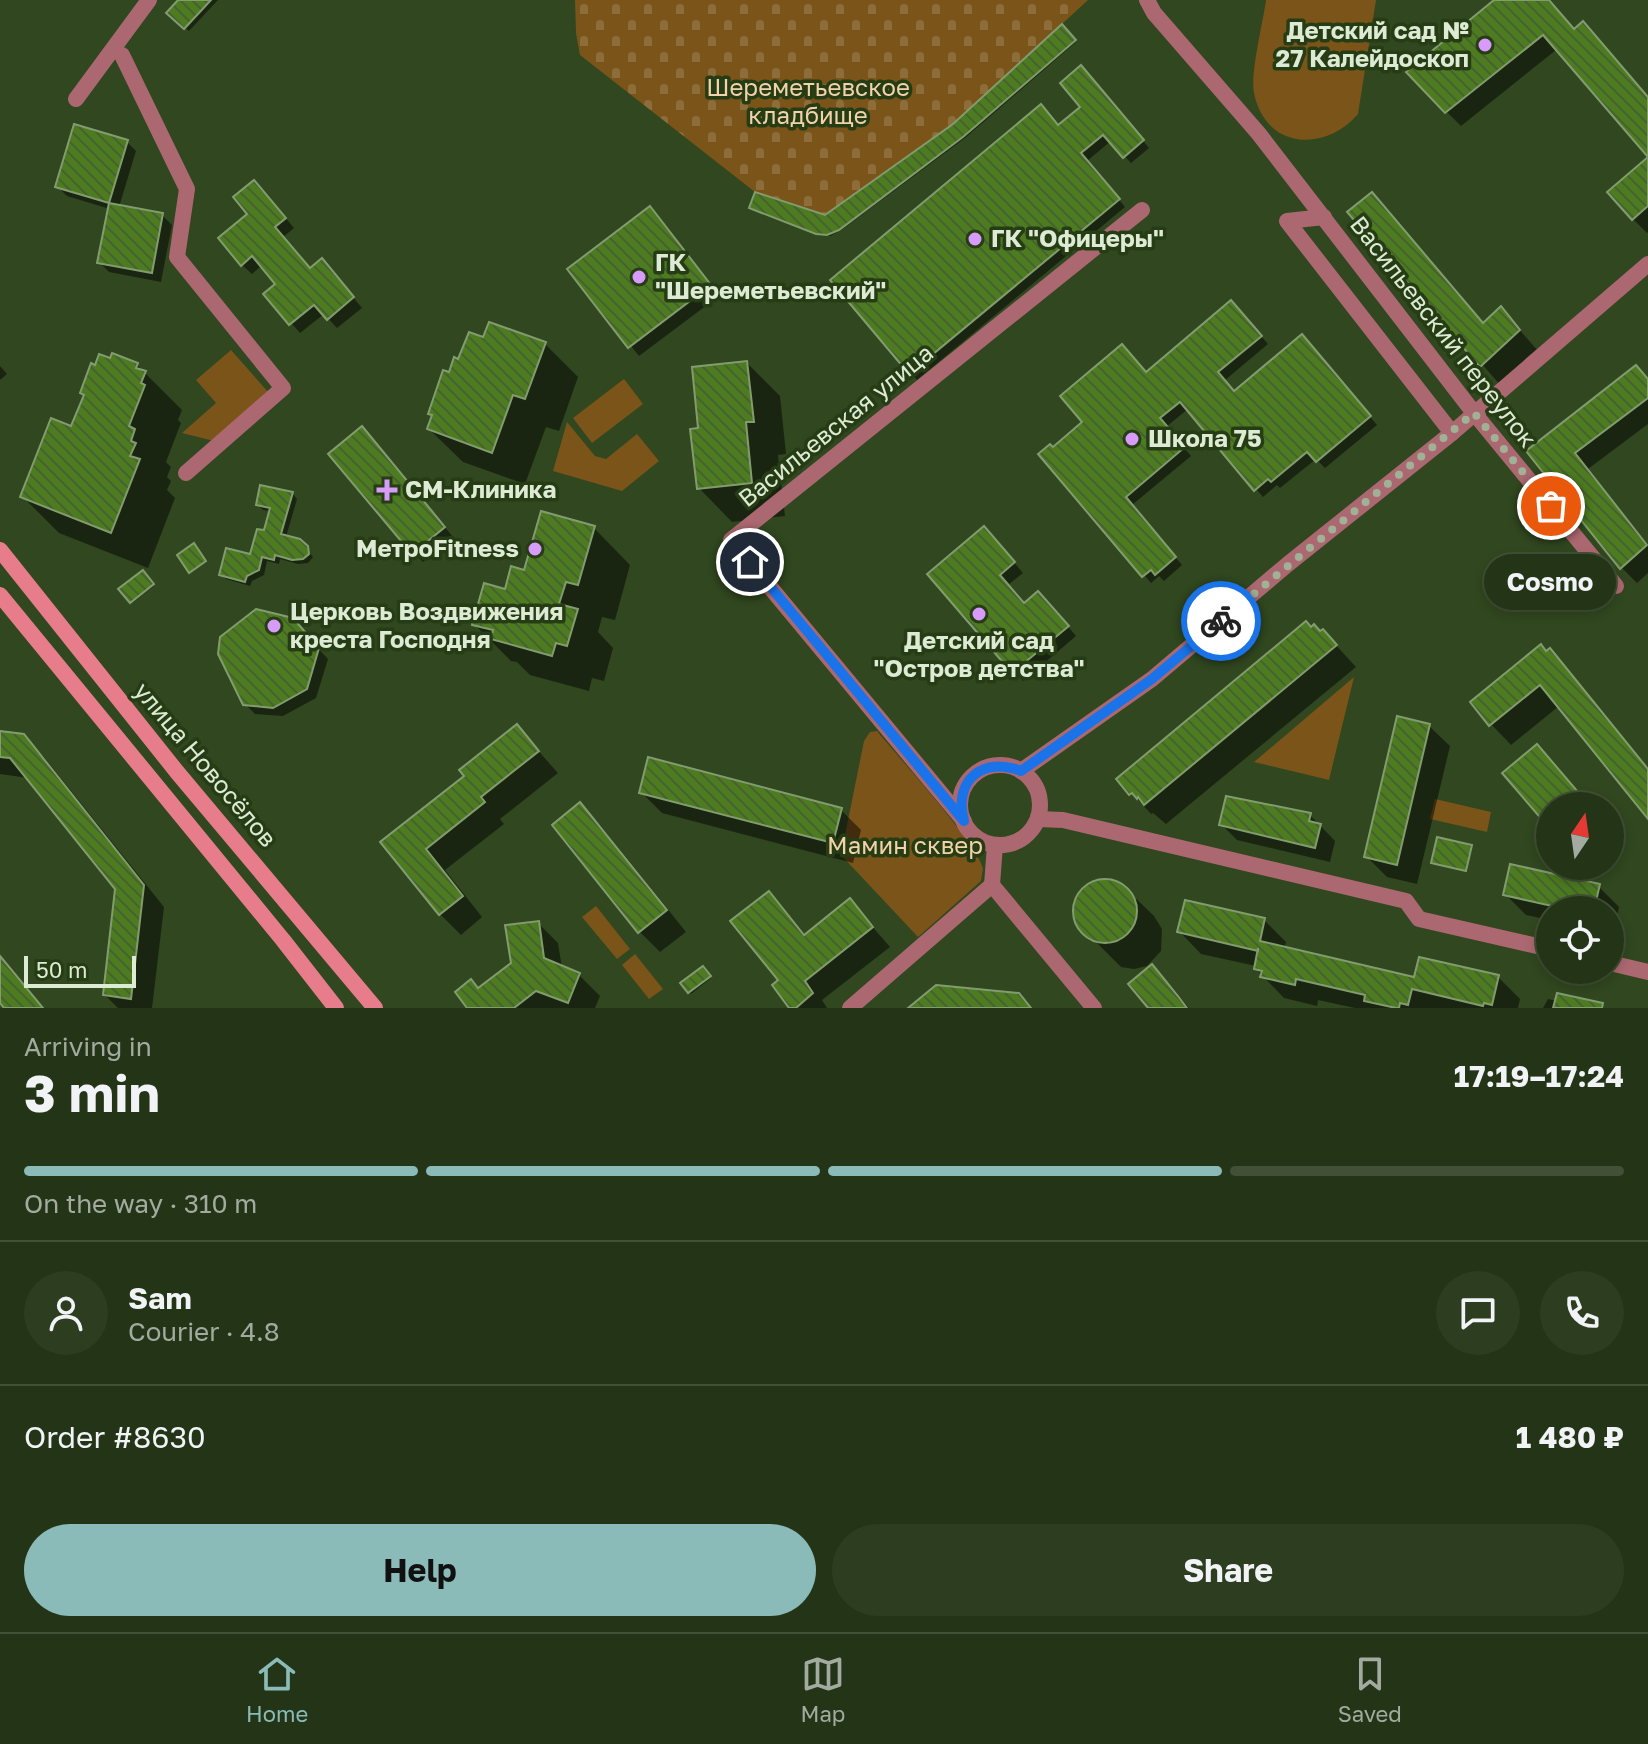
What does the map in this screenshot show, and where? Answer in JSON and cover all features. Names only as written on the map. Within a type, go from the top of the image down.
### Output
[{"type":"main road","name":"улица Новосёлов","points":[[0,550],[177,772],[375,1008]]},
{"type":"main road","name":"улица Новосёлов","points":[[0,595],[336,1008]]},
{"type":"street","points":[[76,99],[149,0]]},
{"type":"street","name":"Васильевский переулок","points":[[1147,0],[1154,13],[1259,134],[1474,413],[1616,586]]},
{"type":"street","points":[[122,55],[187,189],[177,257],[283,388],[186,473]]},
{"type":"street","name":"Васильевская улица","points":[[964,821],[731,540],[1142,210]]},
{"type":"street","points":[[1324,217],[1287,221],[1452,433]]},
{"type":"street","points":[[1021,771],[1152,679],[1288,564],[1452,433],[1648,264]]},
{"type":"street","points":[[996,765],[1021,771],[1032,780],[1041,805],[1032,830],[1009,844],[995,845],[982,841],[971,833],[964,821],[961,797],[973,775],[996,765]]},
{"type":"street","points":[[1038,819],[1063,820],[1406,901],[1419,919],[1536,946]]},
{"type":"street","points":[[995,845],[992,885],[1094,1008]]},
{"type":"street","points":[[850,1008],[992,885]]},
{"type":"street","points":[[1624,966],[1648,972]]},
{"type":"green space","name":"Шереметьевское кладбище","points":[[575,0],[1088,0],[953,124],[825,215],[755,192],[580,55]]},
{"type":"green space","points":[[1266,0],[1376,0],[1358,114],[1345,127],[1329,135],[1298,139],[1283,135],[1260,112],[1253,84]]},
{"type":"green space","points":[[231,350],[269,393],[214,441],[182,433],[216,403],[196,380]]},
{"type":"green space","points":[[624,379],[643,404],[592,443],[573,418]]},
{"type":"green space","points":[[567,422],[595,456],[606,459],[637,434],[659,461],[622,491],[553,471]]},
{"type":"green space","points":[[1354,677],[1329,780],[1254,762]]},
{"type":"green space","name":"Мамин сквер","points":[[877,731],[953,822],[979,858],[983,869],[981,881],[918,937],[841,855],[864,741],[870,732]]},
{"type":"green space","points":[[1435,799],[1491,812],[1487,832],[1430,819]]},
{"type":"green space","points":[[596,906],[630,949],[617,959],[582,917]]},
{"type":"green space","points":[[635,954],[663,989],[649,999],[622,965]]},
{"type":"building","points":[[178,0],[211,0],[184,29],[166,13]]},
{"type":"building","name":"Детский сад № 27 Калейдоскоп","points":[[1494,0],[1549,0],[1574,29],[1583,21],[1648,97],[1648,157],[1543,35],[1445,113],[1406,72]]},
{"type":"building","points":[[1062,24],[1076,40],[963,137],[839,230],[827,235],[816,234],[749,208],[755,192],[825,215],[953,124]]},
{"type":"building","name":"ГК \"Офицеры\"","points":[[1081,65],[1144,140],[1123,158],[1103,135],[1081,153],[1120,199],[909,374],[830,280],[1041,104],[1058,125],[1080,107],[1060,83]]},
{"type":"building","points":[[74,124],[128,140],[109,203],[55,187]]},
{"type":"building","points":[[1648,157],[1648,206],[1632,220],[1607,192]]},
{"type":"building","points":[[254,180],[286,218],[275,227],[310,268],[322,258],[354,297],[327,320],[314,305],[289,325],[263,294],[275,284],[252,256],[241,266],[218,238],[247,214],[233,197]]},
{"type":"building","points":[[1372,192],[1483,323],[1501,306],[1520,330],[1480,367],[1347,212]]},
{"type":"building","points":[[109,203],[163,213],[152,273],[97,263]]},
{"type":"building","name":"ГК \"Шереметьевский\"","points":[[650,206],[711,285],[628,348],[567,269]]},
{"type":"building","name":"Школа 75","points":[[1231,300],[1262,336],[1218,372],[1234,391],[1302,334],[1371,416],[1316,462],[1307,452],[1271,482],[1268,479],[1254,491],[1180,402],[1160,418],[1185,447],[1126,497],[1176,557],[1155,575],[1151,570],[1142,577],[1038,454],[1050,444],[1053,447],[1082,422],[1060,396],[1122,344],[1146,372]]},
{"type":"building","points":[[489,322],[546,342],[525,399],[513,395],[492,453],[427,429],[432,415],[428,414],[443,370],[449,372],[454,357],[458,359],[469,332],[483,337]]},
{"type":"building","points":[[112,353],[138,363],[136,368],[146,371],[141,383],[145,385],[129,426],[135,429],[131,441],[136,443],[130,456],[140,459],[111,533],[20,497],[51,418],[71,426],[84,395],[80,393],[91,363],[95,365],[99,354],[110,358]]},
{"type":"building","points":[[747,361],[754,422],[746,422],[752,483],[697,489],[690,429],[698,428],[692,367]]},
{"type":"building","points":[[1636,365],[1648,379],[1648,398],[1575,453],[1647,545],[1620,569],[1526,451]]},
{"type":"building","name":"СМ-Клиника","points":[[362,426],[445,527],[412,554],[328,454]]},
{"type":"building","points":[[260,485],[293,492],[281,534],[300,539],[308,546],[309,554],[303,559],[292,560],[275,555],[274,560],[262,557],[259,570],[247,576],[245,582],[219,575],[226,548],[250,554],[257,529],[264,530],[270,508],[256,505]]},
{"type":"building","points":[[541,511],[595,526],[578,585],[566,582],[559,604],[578,609],[567,646],[556,643],[552,656],[491,639],[493,630],[472,625],[484,583],[505,589],[511,566],[524,570]]},
{"type":"building","points":[[984,526],[1015,562],[1000,575],[1024,603],[1038,591],[1069,626],[1012,673],[927,574]]},
{"type":"building","points":[[194,543],[206,561],[189,573],[177,555]]},
{"type":"building","points":[[143,570],[154,584],[130,603],[118,589]]},
{"type":"building","points":[[256,609],[293,618],[319,648],[307,689],[273,708],[243,705],[218,654],[220,637]]},
{"type":"building","points":[[1306,621],[1311,627],[1314,624],[1320,631],[1323,629],[1337,645],[1144,805],[1132,793],[1129,795],[1116,779]]},
{"type":"building","points":[[1541,644],[1546,651],[1550,648],[1648,769],[1648,819],[1540,685],[1489,726],[1470,702]]},
{"type":"building","points":[[1397,716],[1430,724],[1397,865],[1364,857]]},
{"type":"building","points":[[517,724],[539,751],[481,797],[485,802],[426,849],[463,896],[439,915],[380,842],[464,776],[459,770]]},
{"type":"building","points":[[0,731],[24,734],[144,885],[131,999],[103,995],[115,889],[10,758],[0,757]]},
{"type":"building","points":[[1537,744],[1578,792],[1536,792],[1536,813],[1502,773]]},
{"type":"building","points":[[648,757],[842,808],[833,843],[639,793]]},
{"type":"building","points":[[1226,796],[1311,813],[1309,821],[1321,824],[1315,848],[1219,825]]},
{"type":"building","points":[[580,802],[667,910],[638,933],[552,825]]},
{"type":"building","points":[[1437,837],[1472,845],[1466,871],[1431,863]]},
{"type":"building","points":[[1510,864],[1536,870],[1536,880],[1582,880],[1600,884],[1597,896],[1536,896],[1536,902],[1503,895]]},
{"type":"building","points":[[1099,879],[1111,879],[1128,888],[1135,899],[1135,923],[1128,934],[1111,943],[1099,943],[1087,938],[1078,929],[1073,917],[1073,905],[1078,893],[1087,884]]},
{"type":"building","points":[[769,891],[804,935],[850,898],[873,927],[805,981],[813,993],[796,1008],[789,1008],[772,985],[778,980],[730,921]]},
{"type":"building","points":[[1185,900],[1265,918],[1260,941],[1414,977],[1419,957],[1499,975],[1492,1005],[1484,1003],[1483,1006],[1412,989],[1408,1005],[1400,1003],[1396,1008],[1364,1001],[1365,995],[1296,979],[1295,985],[1260,977],[1262,971],[1254,969],[1257,951],[1177,932]]},
{"type":"building","points":[[539,921],[544,958],[580,973],[568,1003],[536,991],[514,1008],[467,1008],[455,992],[471,979],[478,988],[511,963],[505,925]]},
{"type":"building","points":[[0,956],[43,1008],[4,1008],[0,1003]]},
{"type":"building","points":[[1152,964],[1187,1008],[1148,1008],[1128,984]]},
{"type":"building","points":[[703,966],[711,976],[688,993],[680,983]]},
{"type":"building","points":[[936,985],[1019,993],[1031,1008],[908,1008]]},
{"type":"building","points":[[1557,993],[1603,1003],[1602,1008],[1553,1008]]},
{"type":"way so far","points":[[1221,621],[1474,413],[1551,506]]},
{"type":"place","name":"Детский сад № 27 Калейдоскоп","points":[[1485,45]]},
{"type":"place","name":"ГК \"Офицеры\"","points":[[975,239]]},
{"type":"place","name":"ГК \"Шереметьевский\"","points":[[639,277]]},
{"type":"place","name":"Школа 75","points":[[1132,439]]},
{"type":"place","name":"СМ-Клиника","points":[[387,490]]},
{"type":"place","name":"Cosmo","points":[[1551,506]]},
{"type":"place","name":"МетроFitness","points":[[535,549]]},
{"type":"place","name":"Детский сад \"Остров детства\"","points":[[979,614]]},
{"type":"place","name":"Церковь Воздвижения креста Господня","points":[[274,626]]},
{"type":"route","points":[[750,562],[964,821],[960,809],[961,797],[973,775],[996,765],[1021,771],[1152,679],[1221,621]]}]
